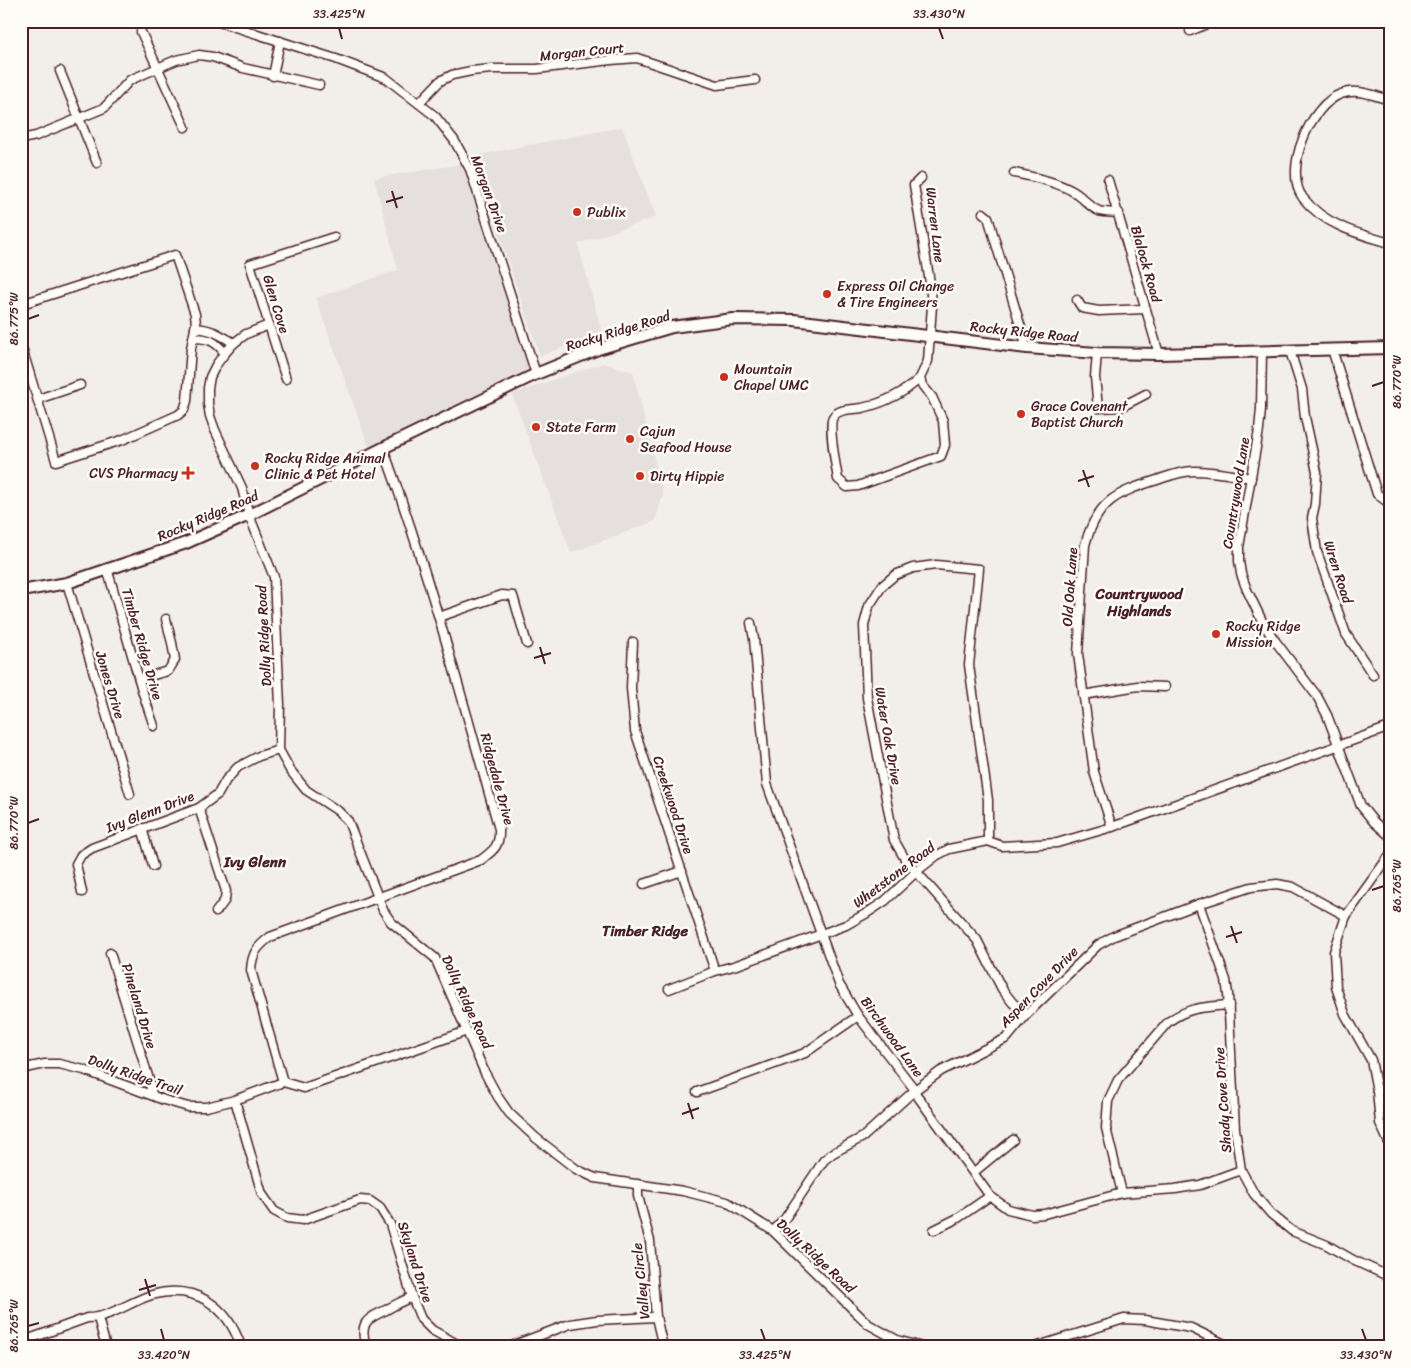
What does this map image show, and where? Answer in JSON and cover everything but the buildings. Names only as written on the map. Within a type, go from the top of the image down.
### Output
[{"type":"main road","name":"Rocky Ridge Road","points":[[21,591],[67,582],[186,543],[249,515],[536,374],[598,349],[672,327],[734,319],[794,320],[1027,348],[1097,353],[1159,354],[1390,348]]},
{"type":"street","name":"Morgan Drive","points":[[216,21],[336,59],[386,78],[435,116],[451,136],[470,169],[536,374]]},
{"type":"street","points":[[1190,30],[1214,21]]},
{"type":"street","points":[[141,32],[185,127]]},
{"type":"street","points":[[272,76],[280,41]]},
{"type":"street","points":[[21,139],[36,136],[104,108],[130,80],[176,60],[199,55],[213,57],[272,76],[319,85]]},
{"type":"street","name":"Morgan Court","points":[[419,103],[440,81],[452,75],[466,72],[492,69],[537,70],[637,58],[717,85],[755,80]]},
{"type":"street","points":[[60,71],[97,163]]},
{"type":"street","points":[[1390,100],[1359,92],[1342,94],[1332,99],[1320,109],[1303,138],[1296,163],[1295,176],[1303,197],[1317,212],[1333,224],[1367,237],[1390,243]]},
{"type":"street","points":[[1014,173],[1062,186],[1099,210],[1119,213]]},
{"type":"street","name":"Warren Lane","points":[[921,178],[914,185],[932,300],[929,336]]},
{"type":"street","name":"Blalock Road","points":[[1108,180],[1159,354]]},
{"type":"street","points":[[983,213],[988,217],[1027,348]]},
{"type":"street","name":"Glen Cove","points":[[286,379],[250,264],[334,236]]},
{"type":"street","points":[[21,308],[25,303],[175,255],[195,314],[195,328],[184,410],[178,415],[122,440],[56,461],[21,346]]},
{"type":"street","points":[[1077,300],[1082,308],[1099,311],[1145,309]]},
{"type":"street","name":"Dolly Ridge Road","points":[[270,325],[246,334],[225,352],[210,377],[208,404],[215,430],[242,488],[249,515],[274,577],[280,705],[279,750],[290,770],[306,790],[338,811],[348,822],[383,910],[391,922],[435,958],[485,1072],[498,1097],[509,1113],[536,1138],[576,1169],[595,1178],[683,1191],[727,1202],[773,1231],[868,1324],[897,1340],[922,1347]]},
{"type":"street","points":[[195,328],[214,331],[234,343]]},
{"type":"street","points":[[920,378],[922,385],[932,397],[943,421],[945,445],[941,456],[858,486],[847,487],[838,479],[831,428],[833,417],[841,410],[861,408],[885,402],[909,388],[920,378],[928,361],[929,336]]},
{"type":"street","points":[[193,338],[205,338],[217,343],[225,352]]},
{"type":"street","points":[[1332,349],[1377,494],[1390,504]]},
{"type":"street","name":"Countrywood Lane","points":[[1262,351],[1259,430],[1239,547],[1239,561],[1246,590],[1264,625],[1317,696],[1327,715],[1361,806],[1374,822],[1390,836]]},
{"type":"street","name":"Wren Road","points":[[1290,351],[1302,388],[1305,417],[1317,472],[1312,518],[1317,552],[1346,634],[1373,675]]},
{"type":"street","points":[[1097,353],[1095,377],[1098,408],[1121,408],[1146,394]]},
{"type":"street","points":[[38,399],[80,385]]},
{"type":"street","name":"Ridgedale Drive","points":[[283,1082],[251,970],[252,958],[258,946],[270,937],[481,860],[495,849],[499,839],[499,829],[439,617],[404,506],[383,448]]},
{"type":"street","name":"Old Oak Lane","points":[[1112,827],[1094,772],[1078,654],[1085,545],[1089,529],[1097,514],[1116,496],[1133,488],[1178,473],[1207,471],[1251,478]]},
{"type":"street","name":"Water Oak Drive","points":[[988,841],[988,800],[969,665],[979,570],[936,565],[913,568],[895,575],[882,586],[869,606],[864,625],[867,698],[894,840],[905,859],[977,940],[1002,989],[1026,1015]]},
{"type":"street","name":"Timber Ridge Drive","points":[[107,568],[154,726]]},
{"type":"street","name":"Jones Drive","points":[[67,582],[130,794]]},
{"type":"street","points":[[439,617],[502,595],[513,596],[528,644]]},
{"type":"street","points":[[139,679],[168,671],[175,660],[166,619]]},
{"type":"street","name":"Birchwood Lane","points":[[751,623],[767,784],[822,934],[838,984],[858,1016],[915,1090],[990,1196],[1008,1209],[1032,1215],[1044,1214],[1122,1193],[1174,1190],[1200,1185],[1241,1170]]},
{"type":"street","name":"Creekwood Drive","points":[[633,642],[631,688],[635,731],[715,971]]},
{"type":"street","points":[[1083,695],[1138,686],[1165,687]]},
{"type":"street","name":"Whetstone Road","points":[[669,989],[846,925],[885,901],[917,871],[936,856],[949,849],[988,841],[1002,846],[1057,843],[1112,827],[1390,727]]},
{"type":"street","name":"Ivy Glenn Drive","points":[[82,892],[76,864],[81,855],[92,848],[142,828],[199,808],[218,794],[226,780],[238,767],[259,756],[279,750]]},
{"type":"street","points":[[199,808],[226,891],[225,900],[216,912]]},
{"type":"street","points":[[142,828],[153,866]]},
{"type":"street","points":[[1390,855],[1346,916],[1334,952],[1336,987],[1345,1014],[1371,1060],[1377,1091],[1380,1123],[1390,1146]]},
{"type":"street","points":[[644,884],[682,871]]},
{"type":"street","name":"Aspen Cove Drive","points":[[773,1231],[784,1220],[824,1160],[863,1137],[915,1090],[941,1071],[1007,1038],[1026,1015],[1098,945],[1114,936],[1199,904],[1252,887],[1277,884],[1293,887],[1346,916]]},
{"type":"street","name":"Shady Cove Drive","points":[[1199,904],[1226,980],[1235,1129],[1241,1170],[1254,1194],[1271,1214],[1292,1231],[1327,1245],[1390,1278]]},
{"type":"street","name":"Pineland Drive","points":[[110,953],[152,1094]]},
{"type":"street","points":[[1122,1193],[1106,1128],[1108,1101],[1118,1080],[1168,1022],[1176,1016],[1197,1008],[1229,1006]]},
{"type":"street","points":[[697,1092],[805,1053],[858,1016]]},
{"type":"street","points":[[283,1082],[304,1088],[467,1031]]},
{"type":"street","name":"Dolly Ridge Trail","points":[[21,1069],[45,1064],[59,1064],[84,1070],[164,1100],[188,1106],[206,1107],[235,1100],[283,1082]]},
{"type":"street","points":[[1377,1091],[1390,1087]]},
{"type":"street","name":"Skyland Drive","points":[[235,1100],[262,1194],[274,1211],[287,1218],[303,1220],[360,1200],[370,1201],[380,1208],[390,1224],[412,1297],[421,1319],[432,1330],[457,1344],[472,1347]]},
{"type":"street","points":[[974,1172],[1013,1140]]},
{"type":"street","name":"Valley Circle","points":[[638,1184],[638,1196],[650,1241],[656,1317],[664,1347]]},
{"type":"street","points":[[934,1230],[958,1218],[990,1196]]},
{"type":"street","points":[[21,1342],[87,1318],[98,1318],[151,1295],[173,1291],[200,1296],[218,1307],[231,1324],[241,1347]]},
{"type":"street","points":[[366,1347],[363,1338],[364,1325],[369,1317],[412,1297]]},
{"type":"street","points":[[509,1347],[570,1324],[597,1320],[656,1317]]},
{"type":"street","points":[[98,1318],[106,1347]]},
{"type":"street","points":[[1035,1347],[1124,1319],[1146,1320],[1191,1328],[1231,1347]]},
{"type":"shaded area","points":[[622,127],[656,217],[578,244],[602,333],[540,356],[473,156]]},
{"type":"shaded area","points":[[462,164],[529,369],[369,448],[316,298],[398,270],[374,178]]},
{"type":"shaded area","points":[[603,363],[633,372],[663,495],[655,521],[571,553],[512,394]]},
{"type":"place","name":"Publix","points":[[577,212]]},
{"type":"place","name":"Express Oil Change & Tire Engineers","points":[[827,294]]},
{"type":"place","name":"Mountain Chapel UMC","points":[[724,377]]},
{"type":"place","name":"Grace Covenant Baptist Church","points":[[1021,414]]},
{"type":"place","name":"State Farm","points":[[536,427]]},
{"type":"place","name":"Cajun Seafood House","points":[[630,439]]},
{"type":"place","name":"Rocky Ridge Animal Clinic & Pet Hotel","points":[[255,466]]},
{"type":"place","name":"CVS Pharmacy","points":[[188,473]]},
{"type":"place","name":"Dirty Hippie","points":[[640,476]]},
{"type":"place","name":"Rocky Ridge Mission","points":[[1216,634]]},
{"type":"district","name":"Countrywood Highlands","points":[[1139,602]]},
{"type":"district","name":"Ivy Glenn","points":[[255,862]]},
{"type":"district","name":"Timber Ridge","points":[[645,931]]}]
